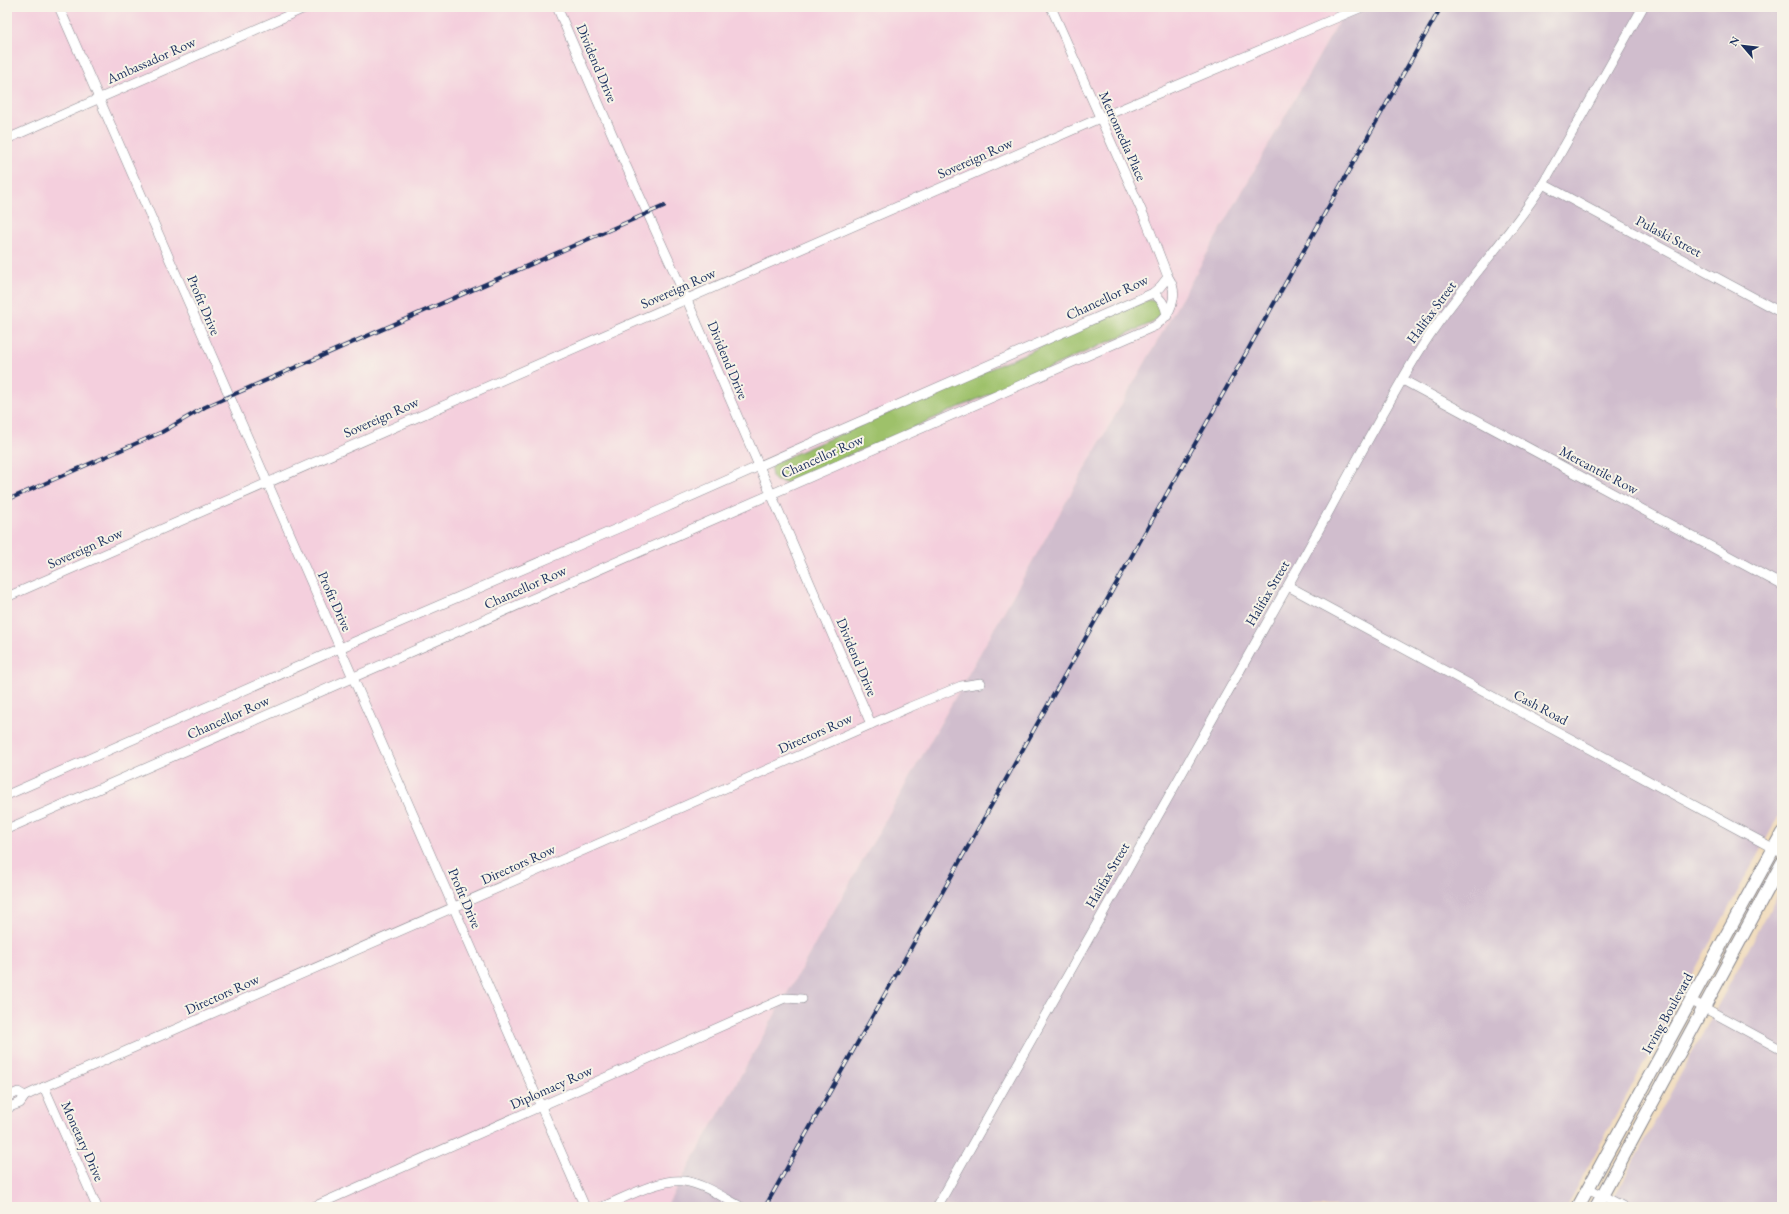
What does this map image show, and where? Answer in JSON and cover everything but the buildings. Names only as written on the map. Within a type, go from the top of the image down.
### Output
[{"type":"main road","name":"Irving Boulevard","points":[[1578,1207],[1729,930],[1778,851],[1782,833]]},
{"type":"main road","name":"Irving Boulevard","points":[[1596,1207],[1782,863]]},
{"type":"main road","points":[[1729,930],[1742,937]]},
{"type":"main road","points":[[1714,958],[1727,965]]},
{"type":"main road","points":[[1670,1037],[1684,1044]]},
{"type":"main road","points":[[1630,1111],[1644,1118]]},
{"type":"street","name":"Profit Drive","points":[[59,7],[585,1207]]},
{"type":"street","name":"Ambassador Row","points":[[7,139],[307,7]]},
{"type":"street","name":"Dividend Drive","points":[[557,7],[622,158],[687,300],[871,724]]},
{"type":"street","name":"Metromedia Place","points":[[1051,7],[1147,223],[1168,277]]},
{"type":"street","name":"Sovereign Row","points":[[7,598],[1100,118],[1362,7]]},
{"type":"street","name":"Halifax Street","points":[[937,1207],[1051,1001],[1288,586],[1419,351],[1441,320],[1511,231],[1543,184],[1643,7]]},
{"type":"street","name":"Pulaski Street","points":[[1543,184],[1782,313]]},
{"type":"street","name":"Chancellor Row","points":[[7,795],[1153,293],[1168,277],[1172,283],[1174,294],[1172,306],[1167,316],[1155,326],[7,829]]},
{"type":"street","points":[[1153,293],[1161,299],[1165,306],[1167,316]]},
{"type":"street","name":"Mercantile Row","points":[[1403,380],[1782,585]]},
{"type":"street","name":"Cash Road","points":[[1288,586],[1778,851]]},
{"type":"street","name":"Directors Row","points":[[7,1108],[20,1103],[25,1096],[44,1087],[871,724],[961,686],[981,683]]},
{"type":"street","name":"Diplomacy Row","points":[[313,1207],[785,998],[802,999]]},
{"type":"street","points":[[1690,1000],[1782,1050]]},
{"type":"street","name":"Monetary Drive","points":[[44,1087],[97,1207]]},
{"type":"street","name":"Directors Row","points":[[7,1097],[18,1092],[25,1096]]},
{"type":"street","points":[[602,1207],[659,1184],[684,1181],[698,1185],[741,1207]]},
{"type":"street","points":[[1588,1188],[1624,1207]]},
{"type":"shaded area","points":[[7,7],[1347,7],[666,1207],[7,1207]]},
{"type":"shaded area","points":[[1347,7],[1782,7],[1782,810],[1566,1207],[666,1207]]},
{"type":"shaded area","points":[[1782,887],[1782,1207],[1609,1207]]},
{"type":"green space","points":[[1148,300],[1156,302],[1160,308],[1161,314],[1154,322],[786,483],[776,481],[772,475],[771,470],[774,463]]},
{"type":"railway","points":[[765,1207],[1441,7]]},
{"type":"railway","points":[[7,500],[162,432],[205,407],[664,206]]}]
